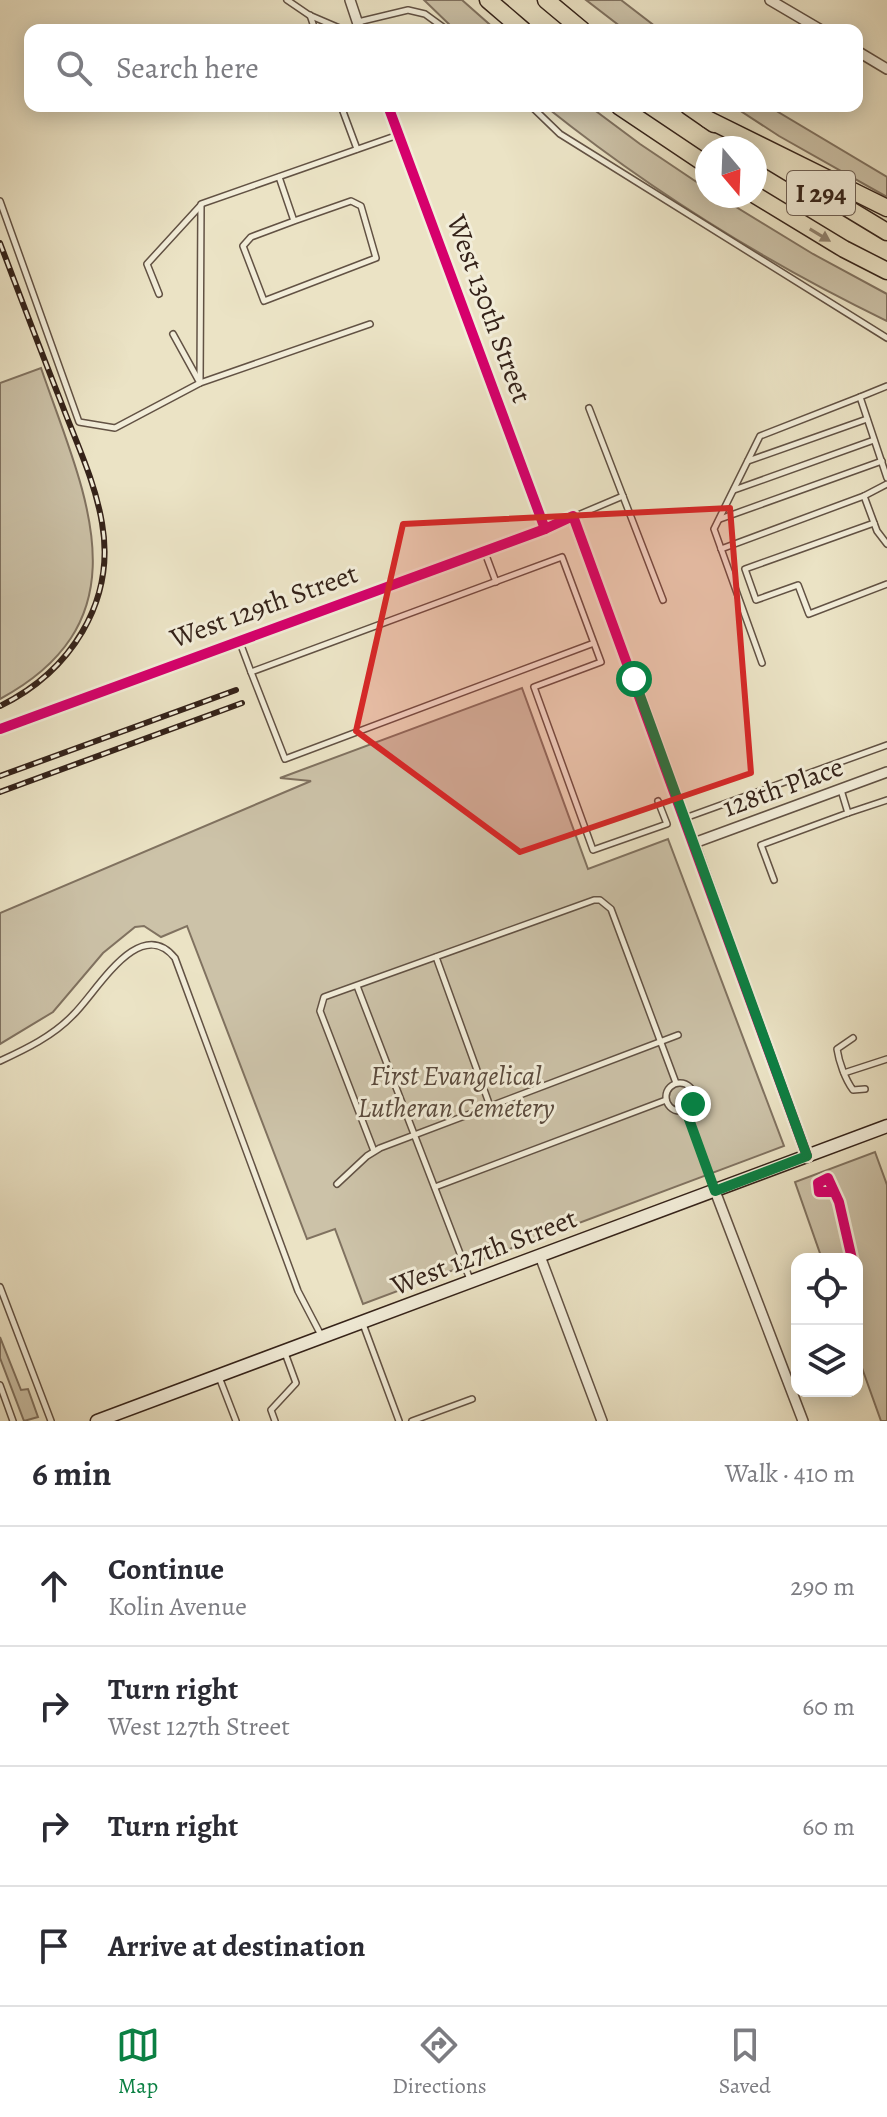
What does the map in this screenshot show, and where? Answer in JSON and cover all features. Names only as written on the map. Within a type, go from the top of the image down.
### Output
[{"type":"highway","points":[[488,0],[516,24]]},
{"type":"highway","points":[[546,0],[575,24]]},
{"type":"highway","points":[[628,112],[695,157]]},
{"type":"highway","points":[[697,112],[730,136]]},
{"type":"highway","points":[[707,119],[887,208]]},
{"type":"highway","name":"I 294","points":[[767,160],[887,232]]},
{"type":"highway","name":"I 294","points":[[767,202],[887,271]]},
{"type":"main road","name":"West 127th Street","points":[[97,1421],[887,1126]]},
{"type":"street","points":[[350,0],[358,24]]},
{"type":"street","points":[[770,0],[811,24]]},
{"type":"street","points":[[863,55],[887,69]]},
{"type":"street","name":"West 130th Street","points":[[390,112],[545,529]]},
{"type":"street","name":"West 129th Street","points":[[0,729],[545,529]]},
{"type":"street","name":"128th Place","points":[[694,843],[887,772]]},
{"type":"street","points":[[694,843],[807,1156]]},
{"type":"street","points":[[715,1191],[803,1421]]},
{"type":"street","points":[[540,1256],[602,1421]]},
{"type":"lane","points":[[287,0],[330,24]]},
{"type":"lane","points":[[365,24],[408,10],[425,14],[439,24]]},
{"type":"lane","points":[[309,15],[313,24]]},
{"type":"lane","points":[[343,112],[357,149]]},
{"type":"lane","points":[[537,112],[560,134],[887,338]]},
{"type":"lane","points":[[159,294],[147,264],[201,204],[398,134]]},
{"type":"lane","points":[[279,177],[294,221]]},
{"type":"lane","points":[[0,201],[79,422],[115,428],[200,383],[370,324]]},
{"type":"lane","points":[[351,201],[356,203],[361,206],[376,258],[264,301],[243,246],[251,237],[294,221],[351,201]]},
{"type":"lane","points":[[200,383],[201,204]]},
{"type":"lane","points":[[173,334],[200,383]]},
{"type":"lane","points":[[762,663],[714,529],[760,436],[887,386]]},
{"type":"lane","points":[[721,549],[864,496],[887,481],[860,397]]},
{"type":"lane","points":[[589,408],[663,600]]},
{"type":"lane","points":[[748,461],[867,419]]},
{"type":"lane","points":[[734,490],[874,440]]},
{"type":"lane","points":[[719,519],[882,461]]},
{"type":"lane","points":[[545,529],[623,496]]},
{"type":"lane","points":[[864,496],[874,523],[887,544]]},
{"type":"lane","points":[[573,516],[694,843]]},
{"type":"lane","points":[[874,523],[745,569],[756,600],[798,585],[809,614],[887,584]]},
{"type":"lane","points":[[484,550],[496,582]]},
{"type":"lane","points":[[251,672],[562,557],[601,662],[534,687],[593,850],[667,824],[658,801]]},
{"type":"lane","points":[[239,640],[285,759],[594,643]]},
{"type":"lane","points":[[685,818],[887,745]]},
{"type":"lane","points":[[840,790],[848,813]]},
{"type":"lane","points":[[774,880],[761,845],[887,800]]},
{"type":"lane","points":[[374,1151],[320,1011],[321,1001],[328,994],[594,900],[600,900],[611,909],[676,1083]]},
{"type":"lane","points":[[0,1061],[35,1044],[73,1016],[113,968],[137,948],[155,944],[168,950],[175,958],[298,1291],[322,1338]]},
{"type":"lane","points":[[436,957],[490,1106]]},
{"type":"lane","points":[[357,986],[471,1283]]},
{"type":"lane","points":[[337,1184],[374,1151],[678,1035]]},
{"type":"lane","points":[[853,1038],[837,1049],[853,1090],[865,1089]]},
{"type":"lane","points":[[844,1073],[887,1059]]},
{"type":"lane","points":[[676,1083],[690,1086],[695,1094],[693,1104],[686,1111],[673,1110],[666,1100],[669,1088],[676,1083]]},
{"type":"lane","points":[[435,1187],[666,1100]]},
{"type":"lane","points":[[686,1111],[715,1191]]},
{"type":"lane","points":[[0,1287],[51,1421]]},
{"type":"lane","points":[[363,1323],[399,1421]]},
{"type":"lane","points":[[275,1421],[271,1410],[296,1383],[285,1352]]},
{"type":"lane","points":[[219,1376],[236,1421]]},
{"type":"lane","points":[[0,1385],[13,1421]]},
{"type":"lane","points":[[412,1421],[472,1399]]},
{"type":"highlighted area","points":[[730,508],[751,773],[520,852],[356,731],[403,524]]},
{"type":"green space","points":[[424,0],[462,0],[489,24],[449,24]]},
{"type":"green space","points":[[586,0],[621,0],[652,24],[617,24]]},
{"type":"green space","points":[[553,112],[597,112],[695,181],[695,208],[738,208],[887,294],[887,321],[754,250],[626,167]]},
{"type":"green space","points":[[742,112],[778,112],[887,177],[887,197]]},
{"type":"green space","points":[[41,368],[86,505],[92,549],[90,591],[76,630],[47,667],[0,699],[0,383]]},
{"type":"green space","name":"First Evangelical Lutheran Cemetery","points":[[522,688],[588,869],[668,839],[784,1146],[363,1304],[335,1229],[307,1239],[187,926],[161,937],[144,926],[135,927],[103,953],[53,1012],[0,1044],[0,913],[311,781],[280,778]]},
{"type":"green space","points":[[875,1152],[887,1185],[887,1421],[881,1421],[863,1371],[863,1253],[820,1253],[795,1182]]},
{"type":"green space","points":[[0,1337],[21,1390],[28,1389],[38,1417],[24,1421],[0,1358]]},
{"type":"railway","points":[[0,243],[90,477],[99,507],[105,552],[102,580],[94,607],[67,654],[25,692],[0,706]]},
{"type":"railway","points":[[0,776],[236,690]]},
{"type":"railway","points":[[0,792],[242,703]]},
{"type":"cycle path","points":[[390,112],[545,529]]},
{"type":"cycle path","points":[[0,729],[545,529],[573,516],[807,1156]]},
{"type":"cycle path","points":[[834,1192],[819,1192],[818,1183],[828,1178],[839,1202],[851,1253]]},
{"type":"route","points":[[634,679],[807,1156],[715,1191],[686,1111],[693,1104]]}]
